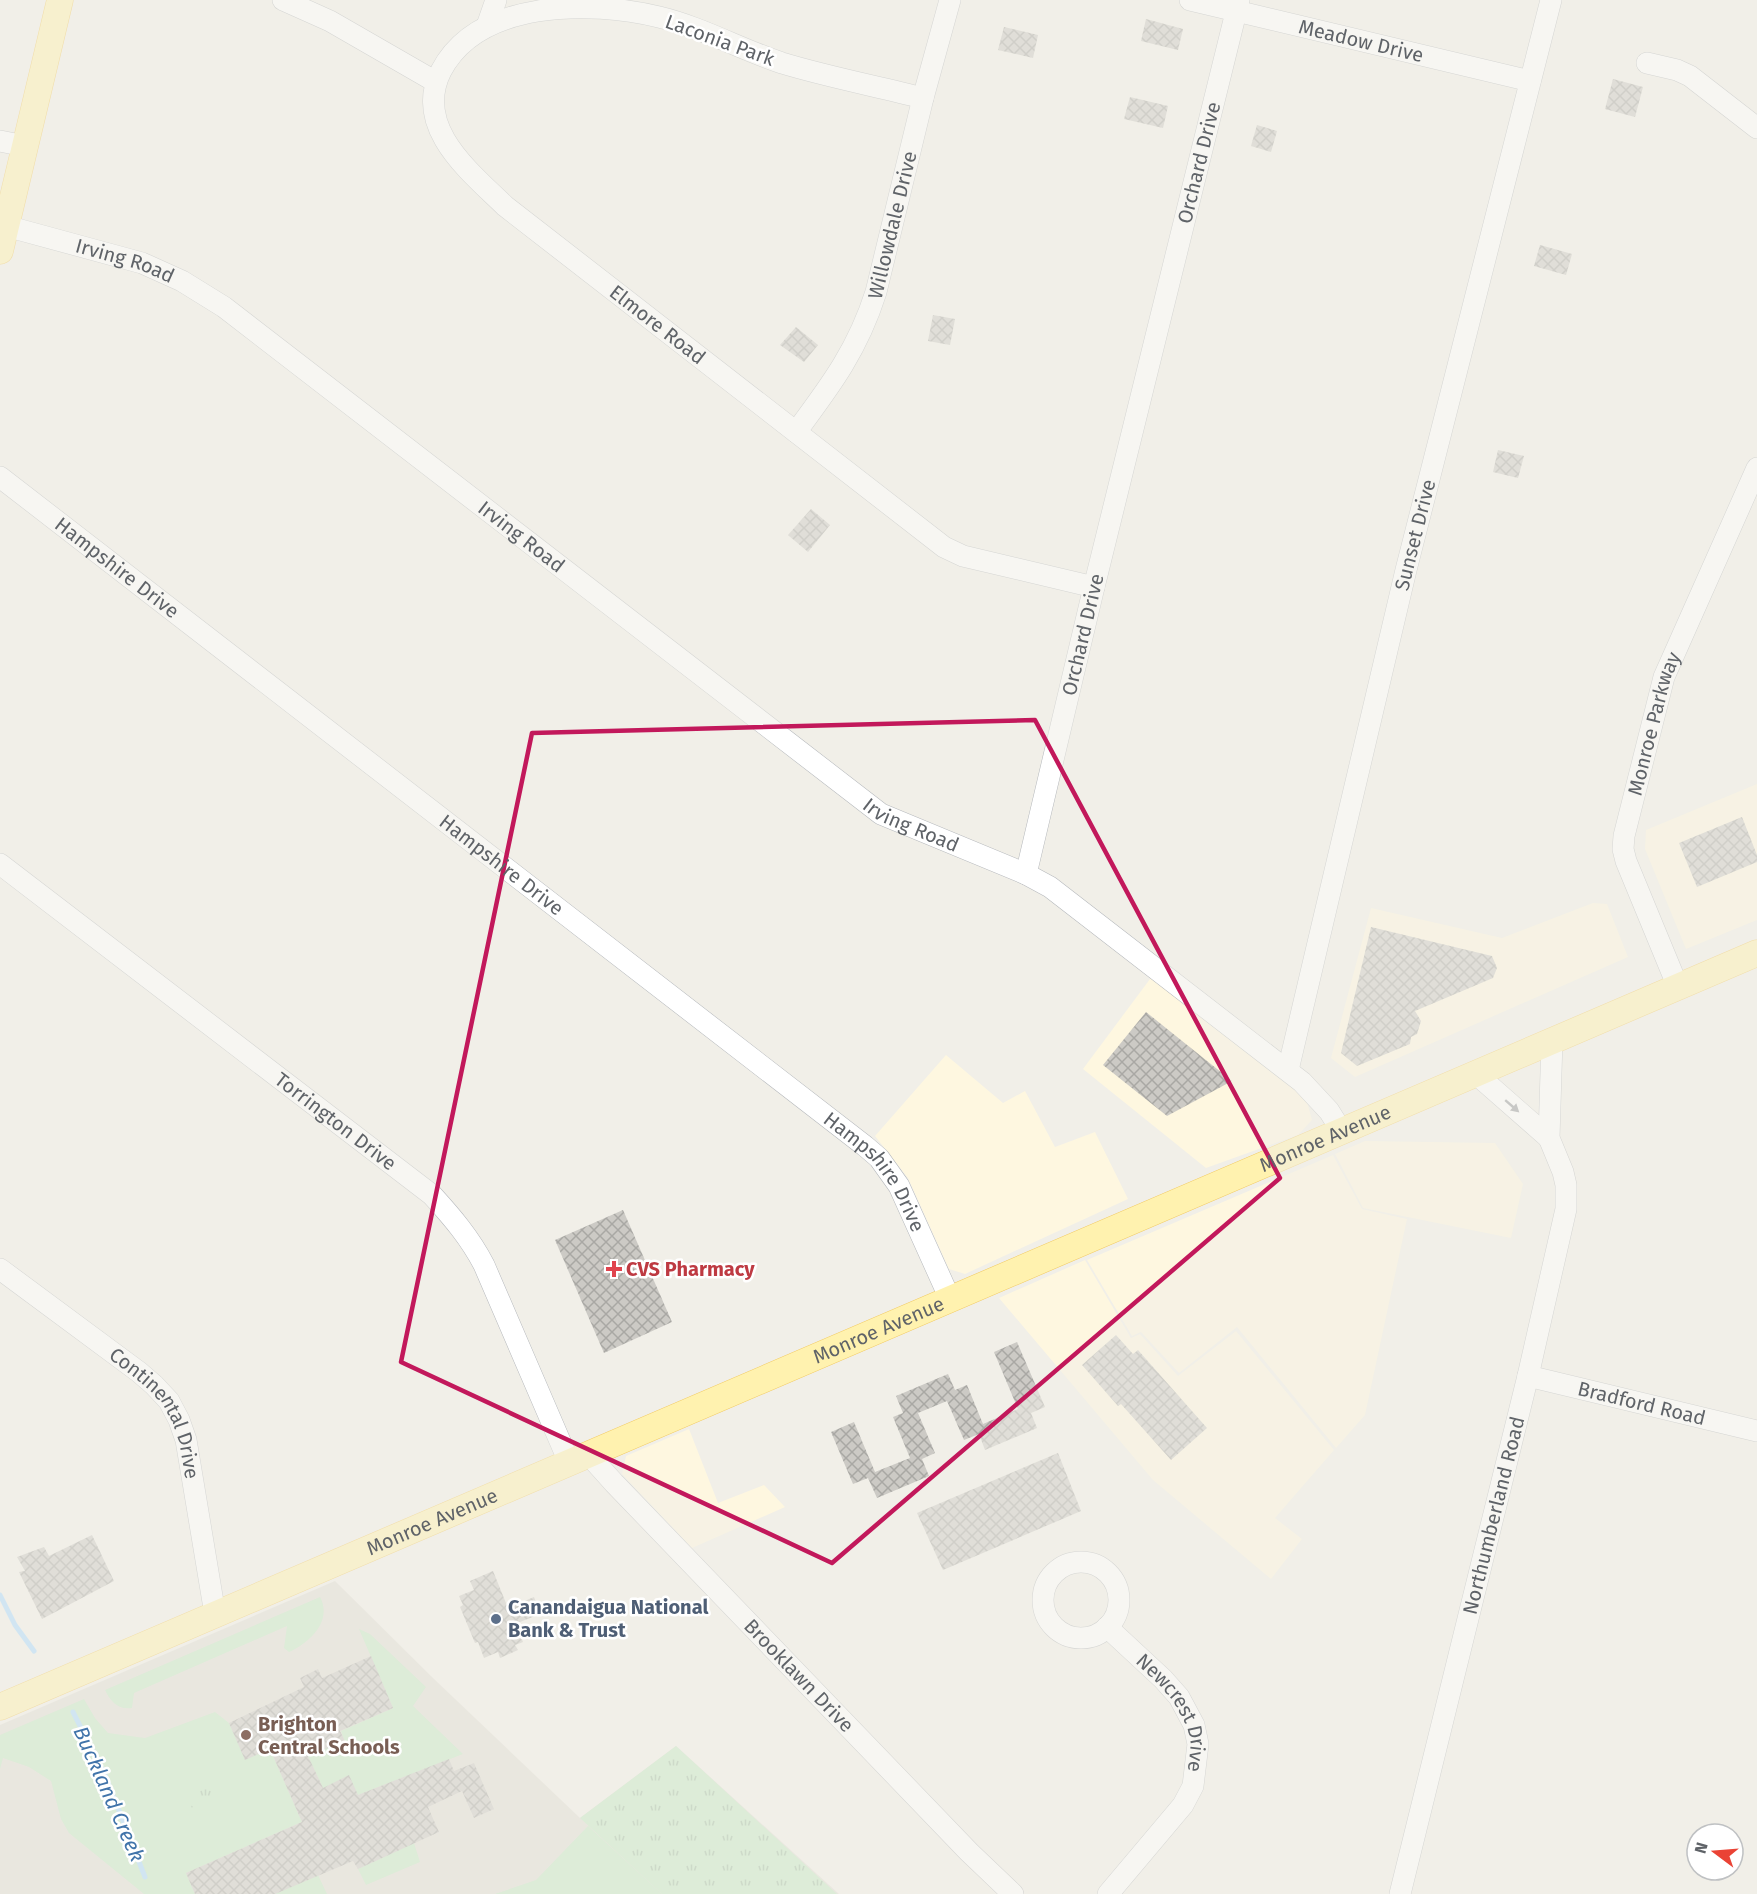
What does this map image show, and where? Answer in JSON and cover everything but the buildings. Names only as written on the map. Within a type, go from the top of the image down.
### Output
[{"type":"main road","points":[[0,251],[60,0]]},
{"type":"main road","name":"Monroe Avenue","points":[[0,1707],[1757,953]]},
{"type":"street","points":[[283,0],[330,21],[436,82]]},
{"type":"street","points":[[488,24],[496,0]]},
{"type":"street","name":"Willowdale Drive","points":[[796,432],[831,386],[849,357],[866,322],[876,292],[923,98],[950,0]]},
{"type":"street","name":"Meadow Drive","points":[[1190,0],[1237,6],[1530,81]]},
{"type":"street","name":"Sunset Drive","points":[[1288,1070],[1406,570],[1551,0]]},
{"type":"street","name":"Orchard Drive","points":[[1026,874],[1237,6]]},
{"type":"street","name":"Laconia Park","points":[[436,82],[447,60],[460,44],[488,24],[514,15],[540,10],[616,9],[660,17],[784,63],[923,98]]},
{"type":"street","points":[[1647,63],[1677,70],[1690,76],[1757,128]]},
{"type":"street","name":"Elmore Road","points":[[436,82],[434,107],[440,134],[454,156],[505,206],[952,552],[1094,587]]},
{"type":"street","points":[[0,141],[25,146]]},
{"type":"street","name":"Irving Road","points":[[6,226],[142,263],[182,281],[216,302],[881,814],[1026,874]]},
{"type":"street","name":"Monroe Parkway","points":[[1678,987],[1626,861],[1623,849],[1624,836],[1664,677],[1757,468]]},
{"type":"street","name":"Hampshire Drive","points":[[0,477],[879,1158],[899,1186],[950,1299]]},
{"type":"street","name":"Torrington Drive","points":[[0,864],[432,1195],[456,1221],[478,1254],[579,1458]]},
{"type":"street","points":[[1026,874],[1050,887],[1288,1070],[1329,1111],[1341,1130]]},
{"type":"street","name":"Northumberland Road","points":[[1400,1894],[1528,1376],[1566,1209],[1566,1185],[1563,1172],[1549,1138],[1552,1041]]},
{"type":"street","name":"Northumberland Road","points":[[1475,1073],[1549,1138]]},
{"type":"street","name":"Continental Drive","points":[[0,1269],[139,1372],[169,1401],[179,1420],[191,1461],[215,1614]]},
{"type":"street","name":"Bradford Road","points":[[1528,1376],[1757,1431]]},
{"type":"street","name":"Brooklawn Drive","points":[[579,1458],[1013,1894]]},
{"type":"street","name":"Newcrest Drive","points":[[1107,1627],[1179,1697],[1194,1725],[1198,1744],[1193,1786],[1183,1805],[1108,1894]]},
{"type":"highlighted area","points":[[1035,720],[1280,1178],[832,1563],[401,1362],[532,733]]},
{"type":"shaded area","points":[[1757,784],[1757,920],[1686,949],[1645,849],[1646,830]]},
{"type":"shaded area","points":[[1593,903],[1607,904],[1628,957],[1355,1077],[1331,1058],[1371,908],[1502,938]]},
{"type":"shaded area","points":[[1153,975],[1306,1098],[1312,1120],[1298,1135],[1206,1168],[1083,1069]]},
{"type":"shaded area","points":[[946,1055],[1003,1103],[1025,1091],[1055,1147],[1095,1132],[1128,1199],[965,1274],[949,1269],[908,1178],[875,1136]]},
{"type":"shaded area","points":[[1365,1141],[1495,1143],[1523,1184],[1511,1238],[1363,1208],[1335,1154]]},
{"type":"shaded area","points":[[1333,1155],[1362,1209],[1407,1219],[1365,1415],[1336,1448],[1237,1327],[1179,1373],[1141,1332],[1132,1336],[1087,1260]]},
{"type":"shaded area","points":[[1085,1260],[1131,1338],[1140,1334],[1178,1376],[1236,1331],[1334,1450],[1275,1518],[1302,1539],[1271,1579],[1153,1480],[999,1298]]},
{"type":"shaded area","points":[[689,1429],[718,1503],[764,1485],[785,1507],[692,1548],[622,1474],[626,1456]]},
{"type":"shaded area","name":"Brighton Central Schools","points":[[335,1581],[580,1818],[676,1746],[839,1894],[0,1894],[0,1725]]},
{"type":"green space","points":[[320,1597],[323,1606],[321,1623],[311,1637],[289,1652],[284,1648],[287,1626],[134,1693],[132,1708],[123,1708],[116,1704],[105,1690]]},
{"type":"green space","points":[[359,1629],[370,1634],[426,1687],[413,1706],[463,1754],[358,1795],[323,1788],[304,1748],[344,1740],[341,1731],[393,1708]]},
{"type":"green space","points":[[84,1699],[95,1718],[108,1733],[145,1738],[215,1712],[229,1723],[245,1759],[270,1749],[302,1822],[186,1873],[195,1894],[144,1894],[69,1833],[61,1819],[51,1781],[29,1767],[3,1758],[0,1769],[0,1735]]},
{"type":"green space","points":[[676,1746],[837,1894],[662,1894],[580,1818]]},
{"type":"green space","points":[[207,1777],[216,1797],[192,1808],[183,1789]]},
{"type":"green space","points":[[588,1826],[662,1894],[495,1894],[536,1880]]},
{"type":"green space","points":[[414,1843],[420,1862],[366,1885],[358,1869]]},
{"type":"green space","points":[[318,1875],[327,1894],[275,1894]]},
{"type":"waterway","name":"Buckland Creek","points":[[0,1595],[15,1625],[34,1651]]},
{"type":"waterway","name":"Buckland Creek","points":[[73,1712],[105,1775],[145,1877]]},
{"type":"place","name":"CVS Pharmacy","points":[[614,1269]]},
{"type":"place","name":"Canandaigua National Bank & Trust","points":[[496,1619]]},
{"type":"place","name":"Brighton Central Schools","points":[[246,1735]]}]
